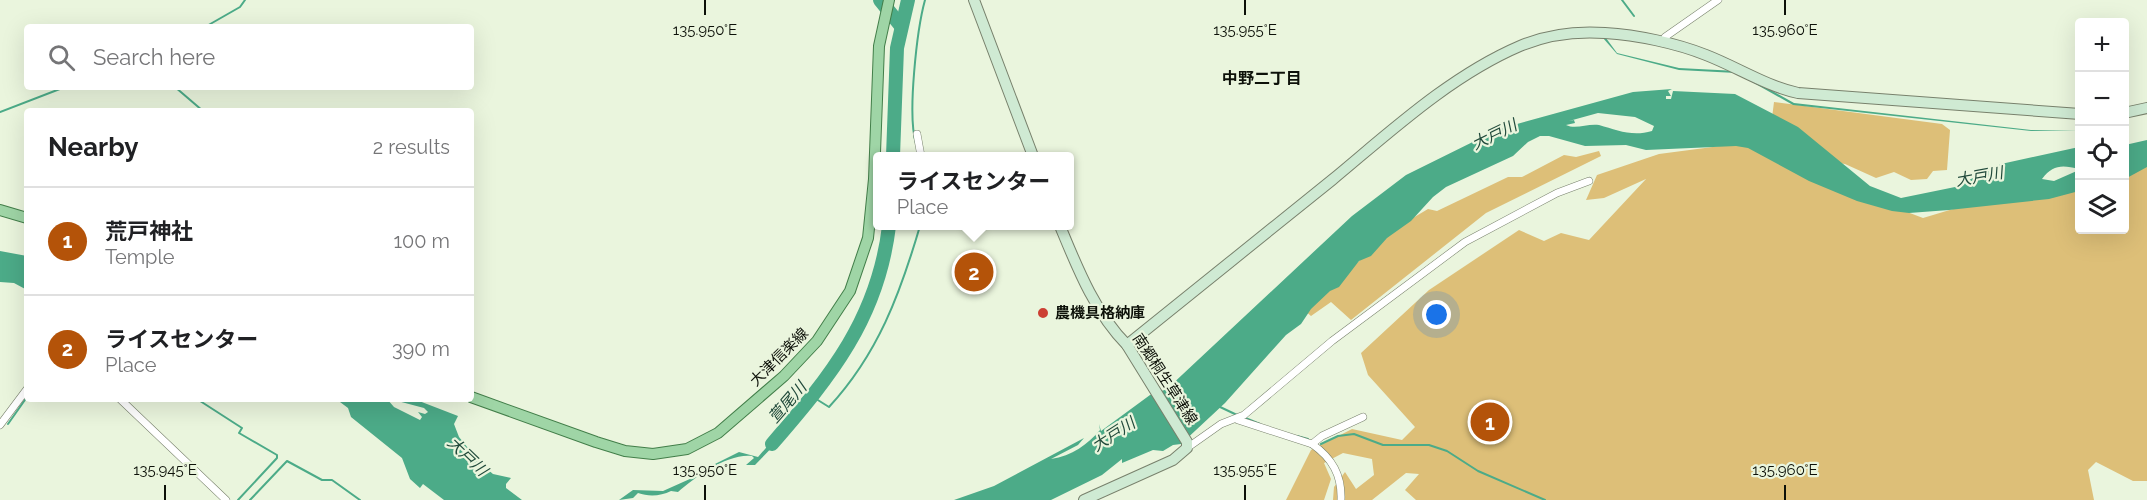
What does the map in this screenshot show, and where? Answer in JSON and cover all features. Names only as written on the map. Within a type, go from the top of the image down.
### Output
[{"type":"main road","name":"大津信楽線","points":[[876,152],[876,83],[884,19],[889,0]]},
{"type":"main road","name":"大津信楽線","points":[[474,398],[625,451],[653,454],[687,449],[718,433],[767,392],[818,341],[850,291],[868,238],[873,201]]},
{"type":"main road","points":[[0,210],[24,217]]},
{"type":"street","points":[[974,0],[1031,152]]},
{"type":"street","points":[[1663,43],[1665,37],[1718,0]]},
{"type":"street","points":[[1127,345],[1382,139],[1484,64],[1522,46],[1575,33],[1606,33],[1663,43],[1705,54],[1776,88],[1798,93],[2075,114]]},
{"type":"street","points":[[2129,112],[2147,108]]},
{"type":"street","points":[[917,134],[920,152]]},
{"type":"street","points":[[1187,445],[1221,424],[1241,418],[1332,342],[1466,242],[1557,192],[1589,181]]},
{"type":"street","name":"南郷桐生草津線","points":[[1062,230],[1092,295],[1115,333],[1127,345],[1149,378],[1187,445],[1173,460],[1084,500]]},
{"type":"street","points":[[0,424],[24,392]]},
{"type":"street","points":[[123,402],[226,500]]},
{"type":"street","points":[[1312,444],[1322,436],[1363,417]]},
{"type":"street","points":[[1241,418],[1312,444],[1336,468],[1341,484],[1341,500]]},
{"type":"shaded area","points":[[1774,102],[1942,124],[1950,130],[1947,170],[1933,171],[1927,179],[1911,180],[1894,172],[1876,178],[1845,164],[1831,162],[1772,118]]},
{"type":"shaded area","points":[[1743,143],[1799,171],[1923,218],[1983,200],[2075,187],[2075,234],[2129,234],[2129,167],[2147,160],[2147,481],[2133,481],[2096,462],[2088,470],[2094,500],[1416,500],[1405,490],[1419,474],[1406,473],[1372,500],[1333,500],[1334,487],[1345,472],[1356,489],[1374,475],[1372,459],[1343,453],[1324,463],[1331,479],[1324,500],[1286,500],[1311,450],[1352,429],[1402,440],[1415,427],[1368,375],[1361,353],[1429,290],[1519,230],[1544,241],[1561,233],[1589,240],[1646,179],[1604,198],[1586,200],[1597,175],[1659,154]]},
{"type":"shaded area","points":[[1599,151],[1601,156],[1486,213],[1351,320],[1331,302],[1311,316],[1304,310],[1396,228],[1428,209],[1437,211],[1508,177],[1522,177],[1564,155],[1576,157]]},
{"type":"water","points":[[1603,38],[1606,38],[1617,53],[1679,68],[1737,71],[1794,103],[2031,130],[2075,131],[2031,131],[1793,105],[1736,73],[1679,70],[1617,54]]},
{"type":"water","name":"大戸川","points":[[1672,89],[1668,91],[1671,96],[1666,96],[1666,99],[1671,99],[1673,91],[1735,94],[1798,127],[1870,186],[1901,198],[1955,187],[2001,164],[2075,148],[2075,168],[2054,168],[2042,179],[2054,181],[2075,172],[2075,192],[2049,199],[1909,213],[1892,211],[1857,201],[1809,181],[1748,148],[1736,146],[1646,150],[1626,145],[1585,146],[1549,136],[1540,136],[1528,142],[1513,156],[1446,187],[1433,197],[1411,221],[1387,238],[1371,256],[1359,261],[1339,287],[1330,291],[1311,309],[1301,324],[1286,335],[1225,403],[1181,444],[1173,445],[1163,451],[1153,450],[1122,463],[1122,459],[1102,475],[1051,500],[954,500],[994,486],[1084,438],[1078,445],[1051,459],[1073,452],[1085,445],[1100,430],[1099,424],[1101,431],[1150,395],[1167,389],[1352,216],[1406,175],[1499,129],[1633,92]],"holes":[[[1598,113],[1635,117],[1654,126],[1652,131],[1631,133],[1599,125],[1574,127],[1566,125],[1575,123],[1574,120],[1569,121]]]},
{"type":"water","points":[[2147,140],[2147,167],[2129,177],[2129,144]]},
{"type":"water","points":[[0,251],[24,255],[24,288],[14,283],[0,282]]},
{"type":"water","name":"大戸川","points":[[340,402],[390,402],[394,407],[420,420],[422,417],[418,412],[425,414],[428,412],[424,408],[401,402],[422,402],[458,416],[454,424],[459,437],[480,463],[493,474],[511,478],[506,488],[522,500],[444,500],[423,484],[420,488],[410,479],[402,458],[351,417],[348,408]]},
{"type":"water","points":[[784,427],[782,437],[755,465],[746,465],[754,458],[752,456],[733,458],[703,473],[678,492],[671,491],[655,495],[638,493],[633,498],[619,500],[633,490],[663,491],[701,474],[707,468],[739,452],[758,457]]},
{"type":"waterway","points":[[210,24],[240,7],[245,0]]},
{"type":"waterway","points":[[880,0],[901,26]]},
{"type":"waterway","name":"萱尾川","points":[[893,152],[897,48],[908,0]]},
{"type":"waterway","points":[[916,143],[913,130],[913,94],[916,51],[925,0]]},
{"type":"waterway","points":[[1622,0],[1634,16]]},
{"type":"waterway","points":[[0,112],[57,90]]},
{"type":"waterway","points":[[178,90],[200,108]]},
{"type":"waterway","name":"萱尾川","points":[[772,444],[832,369],[863,317],[883,259],[888,230]]},
{"type":"waterway","points":[[813,397],[829,407],[861,366],[895,299],[919,230]]},
{"type":"waterway","points":[[8,424],[24,401]]},
{"type":"waterway","points":[[202,402],[242,428],[239,433],[277,455],[277,458],[238,500]]},
{"type":"waterway","points":[[1218,406],[1237,415]]},
{"type":"waterway","points":[[1243,417],[1260,424]]},
{"type":"waterway","points":[[1321,444],[1338,436],[1354,434],[1383,445],[1429,445],[1447,451],[1478,471],[1545,500]]},
{"type":"waterway","points":[[1297,436],[1308,439]]},
{"type":"waterway","points":[[250,500],[287,461],[322,480],[332,480],[360,500]]},
{"type":"place","name":"ライスセンター","points":[[974,272]]},
{"type":"place","name":"農機具格納庫","points":[[1043,313]]},
{"type":"place","name":"荒戸神社","points":[[1490,422]]},
{"type":"district","name":"中野二丁目","points":[[1262,78]]}]
